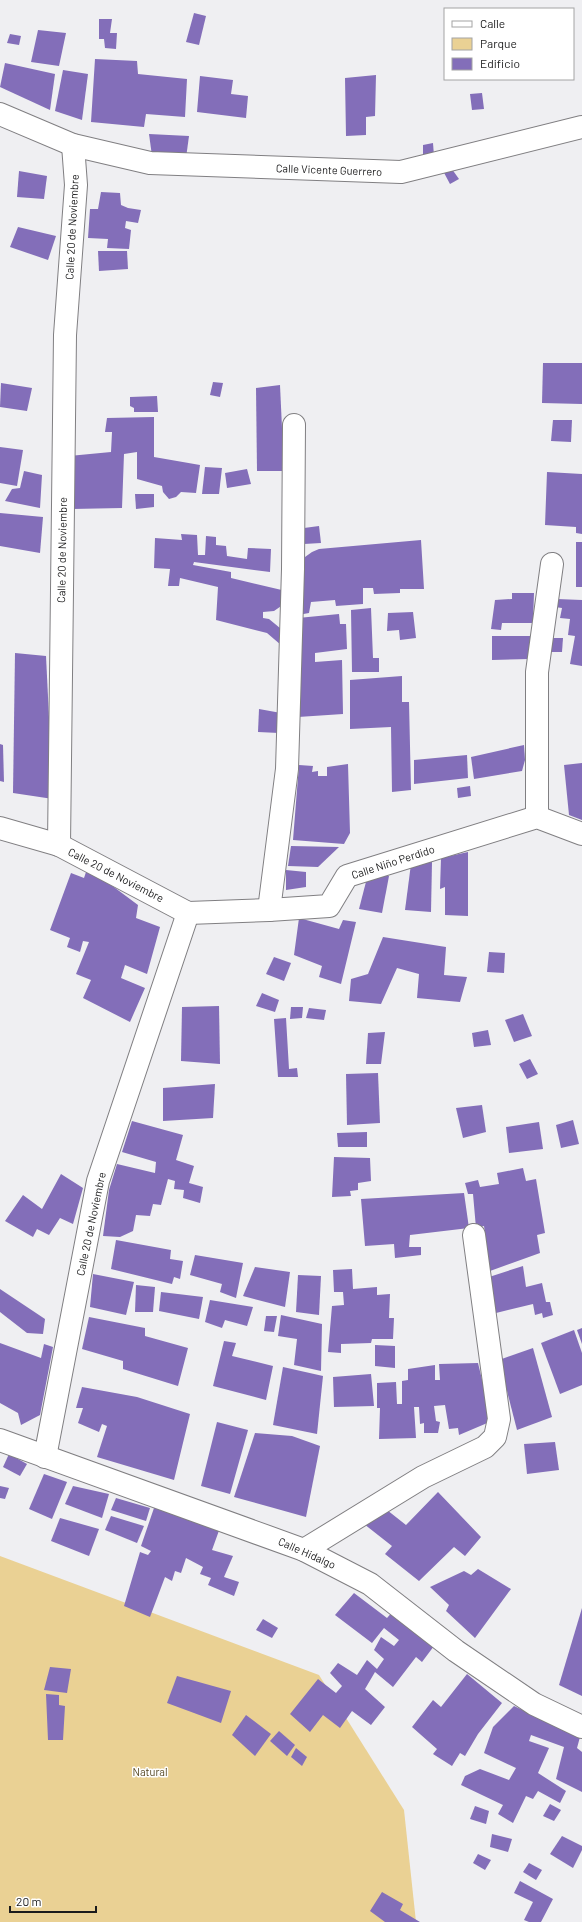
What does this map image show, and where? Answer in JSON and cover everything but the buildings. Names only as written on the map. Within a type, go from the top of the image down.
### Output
[{"type":"street","name":"Calle Vicente Guerrero","points":[[0,114],[73,145],[150,163],[401,172],[582,127]]},
{"type":"street","name":"Calle 20 de Noviembre","points":[[44,1457],[98,1181],[188,913],[59,845],[65,335],[76,185],[73,145]]},
{"type":"street","points":[[269,910],[287,769],[293,569],[294,425]]},
{"type":"street","points":[[552,564],[537,672],[537,817],[582,834]]},
{"type":"street","name":"Calle Niño Perdido","points":[[188,913],[330,906],[347,876],[537,817]]},
{"type":"street","points":[[0,828],[59,845]]},
{"type":"street","points":[[304,1550],[423,1477],[484,1447],[496,1437],[500,1419],[474,1235]]},
{"type":"street","name":"Calle Hidalgo","points":[[0,1440],[304,1550],[370,1584],[456,1651],[534,1704],[582,1728]]},
{"type":"green space","name":"Natural","points":[[0,1556],[319,1675],[404,1810],[416,1922],[0,1922]]}]
